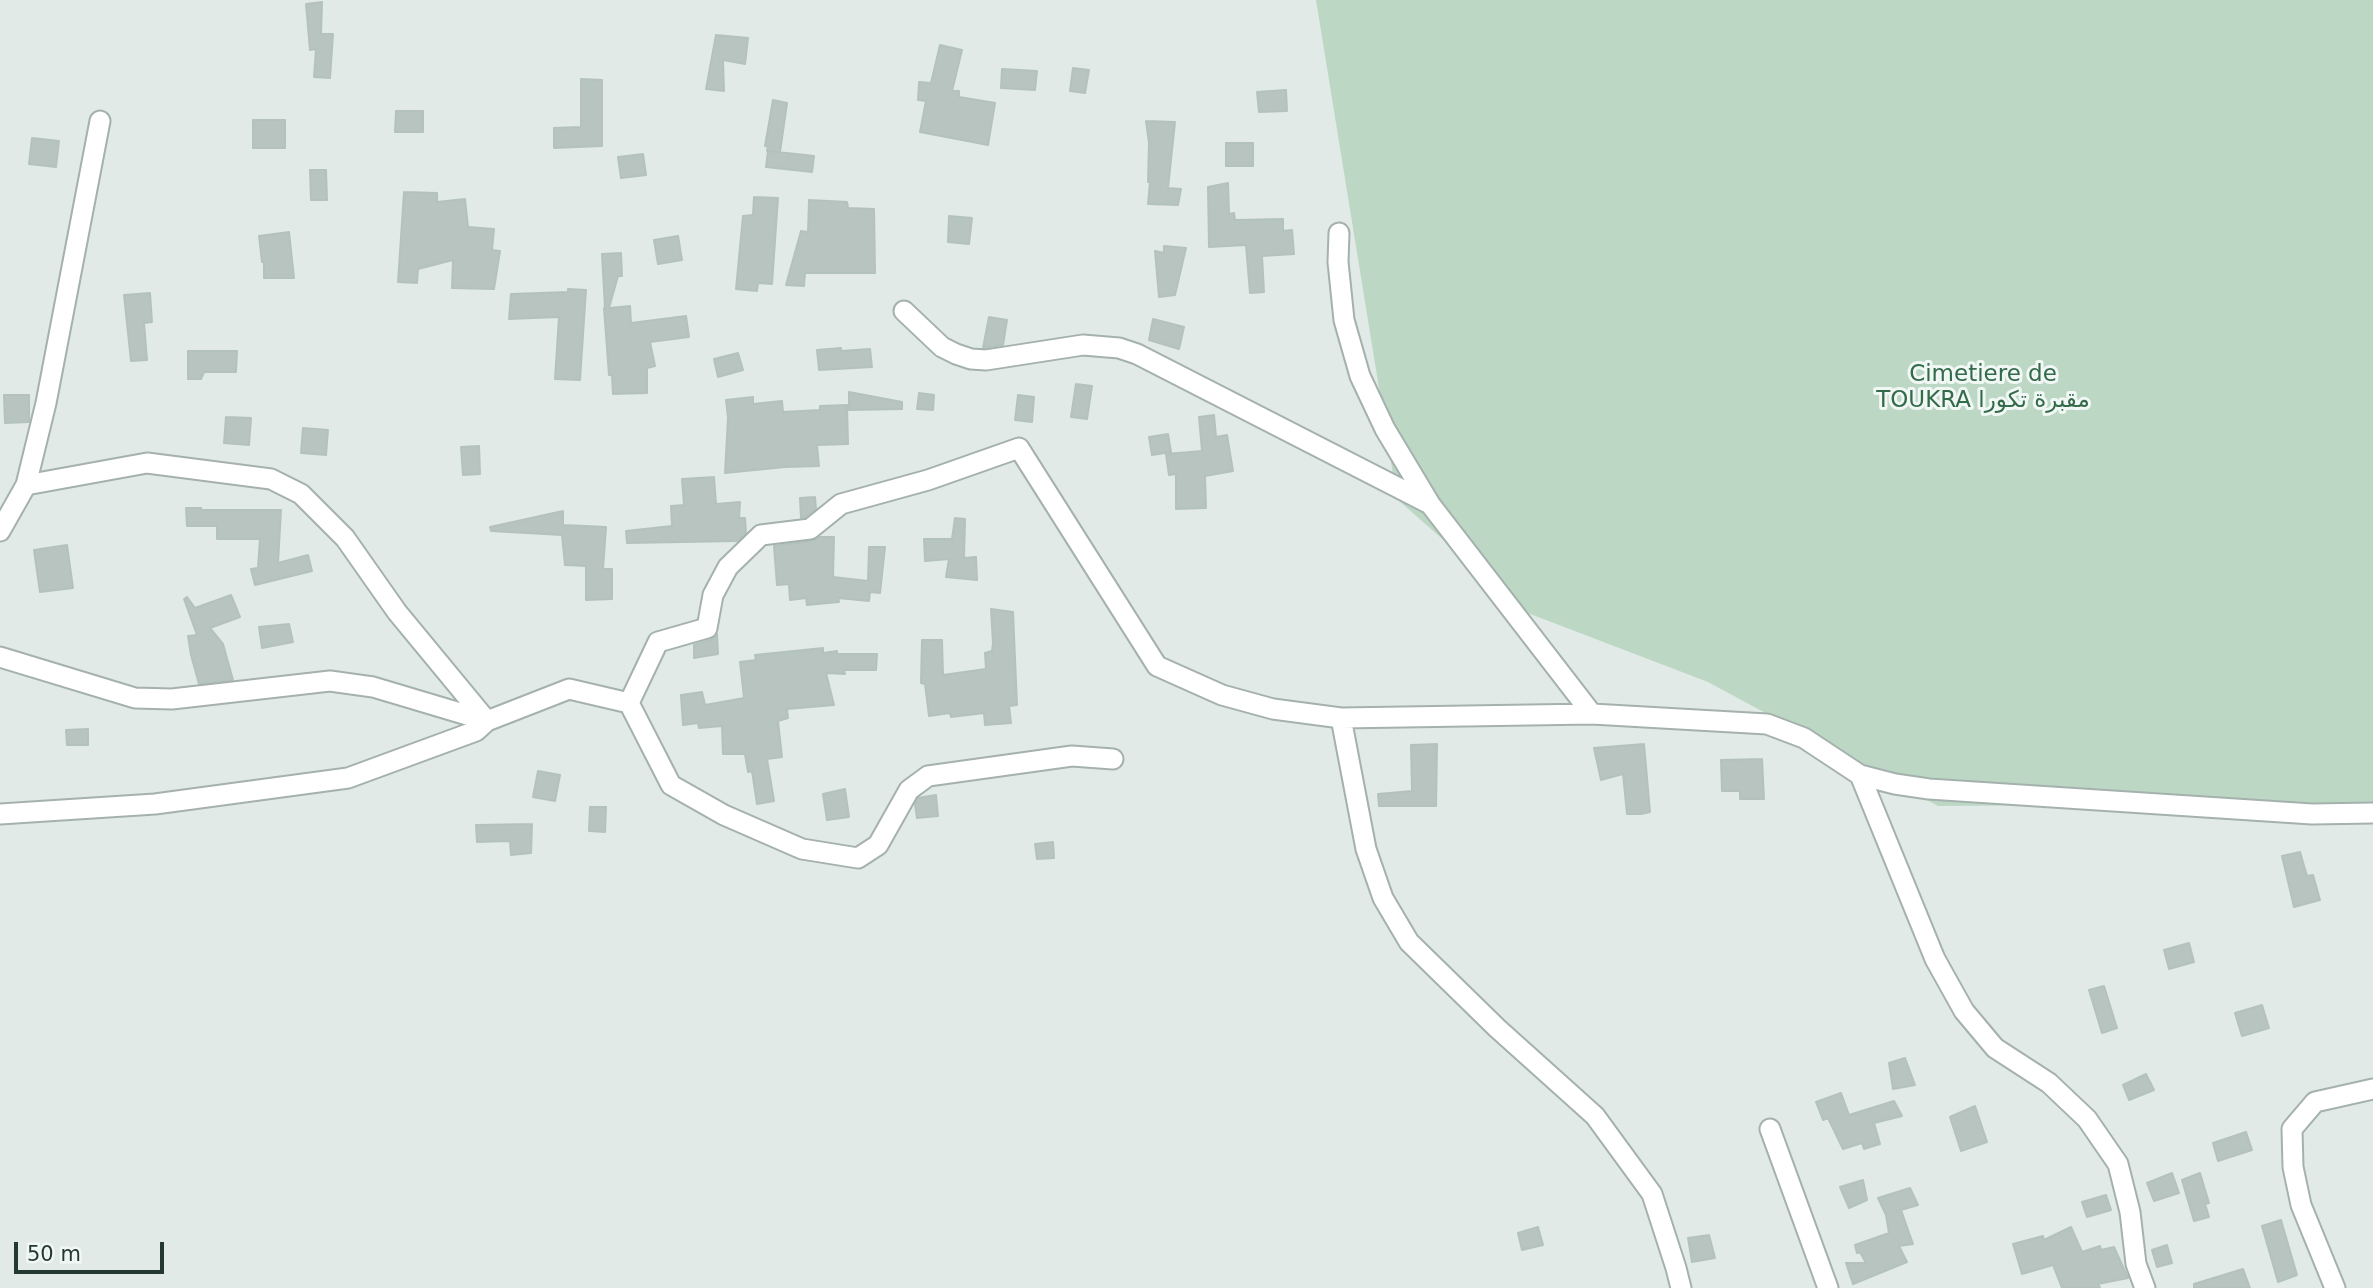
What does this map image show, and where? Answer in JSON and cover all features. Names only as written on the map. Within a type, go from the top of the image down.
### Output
[{"type":"street","points":[[0,531],[26,485],[47,403],[100,121]]},
{"type":"street","points":[[1339,233],[1340,281],[1345,320],[1360,376],[1385,429],[1430,505],[1592,714]]},
{"type":"street","points":[[904,311],[942,347],[971,359],[986,360],[1083,345],[1119,348],[1137,354],[1430,505]]},
{"type":"street","points":[[629,703],[658,642],[707,628],[713,595],[728,567],[761,535],[810,529],[841,505],[928,480],[1019,448],[1157,666],[1222,695],[1273,709],[1341,718],[1592,714],[1767,724],[1804,738],[1860,775],[1929,789],[2312,814],[2373,813]]},
{"type":"street","points":[[26,485],[147,463],[271,479],[301,494],[345,538],[397,611],[487,721]]},
{"type":"street","points":[[0,657],[135,698],[172,699],[330,681],[373,687],[487,721]]},
{"type":"street","points":[[0,814],[155,804],[348,778],[476,731],[487,721],[569,689],[629,703],[671,785],[724,815],[802,849],[858,858],[878,845],[909,790],[928,776],[1072,756],[1113,759]]},
{"type":"street","points":[[1341,718],[1366,849],[1389,909],[1409,942],[1497,1028],[1595,1116],[1652,1194],[1681,1288]]},
{"type":"street","points":[[1860,775],[1935,959],[1964,1011],[1995,1048],[2049,1083],[2087,1119],[2118,1164],[2130,1212],[2136,1264],[2145,1288]]},
{"type":"street","points":[[2335,1288],[2301,1205],[2292,1167],[2292,1129],[2315,1102],[2373,1089]]},
{"type":"street","points":[[1770,1129],[1828,1288]]},
{"type":"green space","name":"Cimetiere de TOUKRA مقبرة تكورا","points":[[1316,0],[2373,0],[2373,803],[1938,806],[1708,682],[1525,612],[1397,499]]},
{"type":"building","points":[[322,2],[321,34],[333,34],[330,78],[314,77],[316,49],[310,50],[306,4]]},
{"type":"building","points":[[716,35],[748,38],[745,64],[723,60],[724,91],[706,89]]},
{"type":"building","points":[[940,45],[962,50],[952,91],[959,91],[959,97],[995,103],[988,145],[920,132],[926,101],[918,100],[919,82],[931,83]]},
{"type":"building","points":[[1073,68],[1089,70],[1085,93],[1070,91]]},
{"type":"building","points":[[1002,69],[1037,71],[1035,90],[1001,88]]},
{"type":"building","points":[[581,79],[602,80],[602,146],[554,148],[554,128],[581,127]]},
{"type":"building","points":[[1286,90],[1287,111],[1259,112],[1257,92]]},
{"type":"building","points":[[773,100],[787,103],[780,152],[767,151],[768,146],[765,146]]},
{"type":"building","points":[[396,111],[423,111],[423,132],[395,132]]},
{"type":"building","points":[[253,120],[285,120],[285,148],[253,148]]},
{"type":"building","points":[[1146,121],[1175,122],[1168,188],[1181,189],[1178,205],[1148,204],[1150,182]]},
{"type":"building","points":[[32,138],[59,141],[56,167],[29,164]]},
{"type":"building","points":[[1226,143],[1253,143],[1253,166],[1226,166]]},
{"type":"building","points":[[768,151],[814,156],[812,172],[766,167]]},
{"type":"building","points":[[643,154],[646,175],[621,178],[618,157]]},
{"type":"building","points":[[310,170],[326,170],[327,200],[311,200]]},
{"type":"building","points":[[1228,183],[1229,214],[1234,213],[1235,220],[1283,219],[1283,231],[1292,230],[1294,254],[1262,256],[1264,292],[1250,293],[1246,245],[1209,247],[1208,187]]},
{"type":"building","points":[[404,192],[437,193],[437,202],[465,199],[468,227],[494,229],[492,250],[500,251],[494,289],[452,288],[453,260],[418,269],[417,283],[398,282]]},
{"type":"building","points":[[754,197],[778,198],[772,284],[758,283],[757,291],[736,289],[743,216],[753,215]]},
{"type":"building","points":[[809,200],[847,202],[848,208],[874,209],[875,273],[805,273],[804,286],[786,285],[801,231],[808,232]]},
{"type":"building","points":[[949,216],[972,218],[969,244],[948,242]]},
{"type":"building","points":[[289,232],[294,278],[264,278],[259,236]]},
{"type":"building","points":[[678,236],[682,260],[658,264],[654,240]]},
{"type":"building","points":[[1164,246],[1186,248],[1175,295],[1159,297],[1155,251],[1164,253]]},
{"type":"building","points":[[621,253],[622,276],[618,276],[609,308],[630,306],[631,323],[686,316],[689,337],[650,342],[655,366],[647,368],[647,393],[613,394],[612,375],[609,375],[602,254]]},
{"type":"building","points":[[568,289],[586,290],[580,380],[555,379],[559,317],[509,319],[511,294],[568,292]]},
{"type":"building","points":[[150,293],[152,322],[144,323],[147,360],[131,361],[124,295]]},
{"type":"building","points":[[989,317],[1007,320],[1003,345],[983,348]]},
{"type":"building","points":[[1153,319],[1184,327],[1179,349],[1149,340]]},
{"type":"building","points":[[841,348],[841,351],[870,349],[872,367],[819,370],[817,350]]},
{"type":"building","points":[[188,351],[237,351],[236,372],[204,372],[201,379],[188,379]]},
{"type":"building","points":[[738,353],[743,370],[718,377],[714,359]]},
{"type":"building","points":[[1076,384],[1092,386],[1087,419],[1071,417]]},
{"type":"building","points":[[849,392],[902,402],[902,409],[849,410]]},
{"type":"building","points":[[919,393],[934,395],[933,410],[917,409]]},
{"type":"building","points":[[4,395],[29,395],[29,422],[5,423]]},
{"type":"building","points":[[1018,395],[1034,397],[1032,422],[1015,420]]},
{"type":"building","points":[[753,397],[753,404],[782,401],[783,412],[847,405],[848,444],[817,445],[819,466],[725,473],[728,418],[726,400]]},
{"type":"building","points":[[1214,415],[1216,437],[1227,435],[1233,471],[1205,476],[1206,508],[1176,509],[1176,474],[1169,475],[1166,454],[1202,451],[1199,417]]},
{"type":"building","points":[[226,417],[251,418],[249,445],[224,443]]},
{"type":"building","points":[[303,428],[328,430],[326,455],[301,453]]},
{"type":"building","points":[[1168,434],[1171,452],[1152,455],[1149,437]]},
{"type":"building","points":[[479,446],[480,474],[463,475],[461,447]]},
{"type":"building","points":[[714,477],[716,504],[740,502],[739,518],[745,518],[746,533],[737,541],[627,543],[626,531],[672,526],[671,506],[684,505],[682,479]]},
{"type":"building","points":[[815,497],[816,509],[801,518],[800,498]]},
{"type":"building","points":[[186,508],[281,510],[278,563],[308,555],[312,571],[255,585],[251,569],[258,568],[260,539],[217,539],[217,526],[187,526]]},
{"type":"building","points":[[563,511],[563,525],[606,527],[603,569],[612,569],[612,599],[586,600],[586,566],[565,565],[562,535],[491,531],[490,527]]},
{"type":"building","points":[[955,518],[965,519],[964,558],[976,557],[977,580],[946,577],[949,559],[925,561],[924,539],[952,539]]},
{"type":"building","points":[[820,537],[834,537],[833,577],[868,581],[869,547],[885,547],[880,593],[870,592],[869,601],[838,598],[839,602],[807,605],[806,598],[790,600],[789,584],[777,585],[774,546],[811,541]]},
{"type":"building","points":[[67,545],[73,588],[40,592],[34,550]]},
{"type":"building","points":[[231,595],[240,617],[210,628],[223,644],[233,680],[199,684],[188,636],[197,635],[184,599],[187,597],[195,608]]},
{"type":"building","points":[[991,609],[1013,612],[1017,705],[1009,706],[1011,723],[985,725],[984,713],[951,717],[950,713],[929,716],[925,684],[921,683],[922,640],[942,640],[943,675],[986,669],[985,653],[992,651],[993,643]]},
{"type":"building","points":[[289,624],[293,642],[262,648],[259,627]]},
{"type":"building","points":[[717,634],[718,654],[694,658],[694,645],[710,640]]},
{"type":"building","points":[[823,648],[823,653],[837,651],[837,654],[877,654],[876,670],[844,670],[845,674],[826,673],[834,705],[787,709],[788,718],[778,721],[782,757],[767,759],[774,801],[757,804],[752,771],[748,772],[745,754],[723,754],[722,726],[699,728],[698,723],[683,725],[681,695],[702,692],[705,705],[744,698],[740,662],[756,660],[755,655]]},
{"type":"building","points":[[88,729],[88,745],[67,745],[66,730]]},
{"type":"building","points":[[1437,744],[1436,806],[1379,806],[1378,794],[1412,791],[1411,745]]},
{"type":"building","points":[[1644,744],[1650,812],[1627,814],[1623,774],[1601,780],[1594,748]]},
{"type":"building","points":[[1762,759],[1764,799],[1740,799],[1740,791],[1722,791],[1721,760]]},
{"type":"building","points":[[538,771],[560,775],[555,801],[533,797]]},
{"type":"building","points":[[845,789],[849,817],[827,820],[823,794]]},
{"type":"building","points":[[936,795],[938,816],[917,818],[915,804],[918,798]]},
{"type":"building","points":[[590,807],[606,807],[605,832],[589,831]]},
{"type":"building","points":[[532,824],[531,853],[511,855],[510,841],[477,842],[476,825]]},
{"type":"building","points":[[1053,842],[1054,858],[1037,859],[1035,844]]},
{"type":"building","points":[[2300,852],[2307,876],[2313,875],[2320,900],[2294,907],[2282,856]]},
{"type":"building","points":[[2189,943],[2194,962],[2169,969],[2164,950]]},
{"type":"building","points":[[2104,986],[2117,1028],[2102,1033],[2089,990]]},
{"type":"building","points":[[2262,1005],[2269,1028],[2242,1036],[2235,1013]]},
{"type":"building","points":[[1905,1058],[1915,1085],[1893,1089],[1889,1063]]},
{"type":"building","points":[[2146,1074],[2154,1090],[2129,1100],[2123,1085]]},
{"type":"building","points":[[1841,1093],[1849,1115],[1894,1101],[1902,1116],[1874,1123],[1880,1144],[1864,1149],[1862,1143],[1843,1149],[1828,1118],[1823,1120],[1816,1102]]},
{"type":"building","points":[[1975,1106],[1987,1142],[1961,1151],[1950,1117]]},
{"type":"building","points":[[2246,1132],[2252,1150],[2218,1161],[2213,1143]]},
{"type":"building","points":[[2172,1173],[2179,1193],[2154,1201],[2147,1183]]},
{"type":"building","points":[[2200,1173],[2209,1203],[2205,1204],[2209,1217],[2194,1221],[2182,1180]]},
{"type":"building","points":[[1863,1180],[1867,1200],[1849,1208],[1840,1187]]},
{"type":"building","points":[[1910,1188],[1918,1205],[1901,1210],[1913,1244],[1899,1246],[1907,1262],[1853,1284],[1846,1263],[1866,1263],[1860,1252],[1857,1253],[1855,1245],[1889,1233],[1886,1215],[1878,1198]]},
{"type":"building","points":[[2106,1195],[2111,1210],[2087,1217],[2082,1202]]},
{"type":"building","points":[[2281,1220],[2297,1275],[2278,1282],[2262,1226]]},
{"type":"building","points":[[1538,1227],[1543,1245],[1522,1250],[1518,1233]]},
{"type":"building","points":[[2071,1227],[2082,1252],[2100,1246],[2101,1250],[2114,1247],[2128,1278],[2098,1284],[2100,1288],[2062,1288],[2053,1265],[2022,1274],[2013,1244],[2043,1236],[2044,1240]]},
{"type":"building","points":[[1709,1235],[1715,1258],[1692,1262],[1688,1238]]},
{"type":"building","points":[[2167,1245],[2172,1263],[2157,1267],[2152,1250]]},
{"type":"building","points":[[2243,1269],[2250,1288],[2194,1288],[2194,1284]]}]
